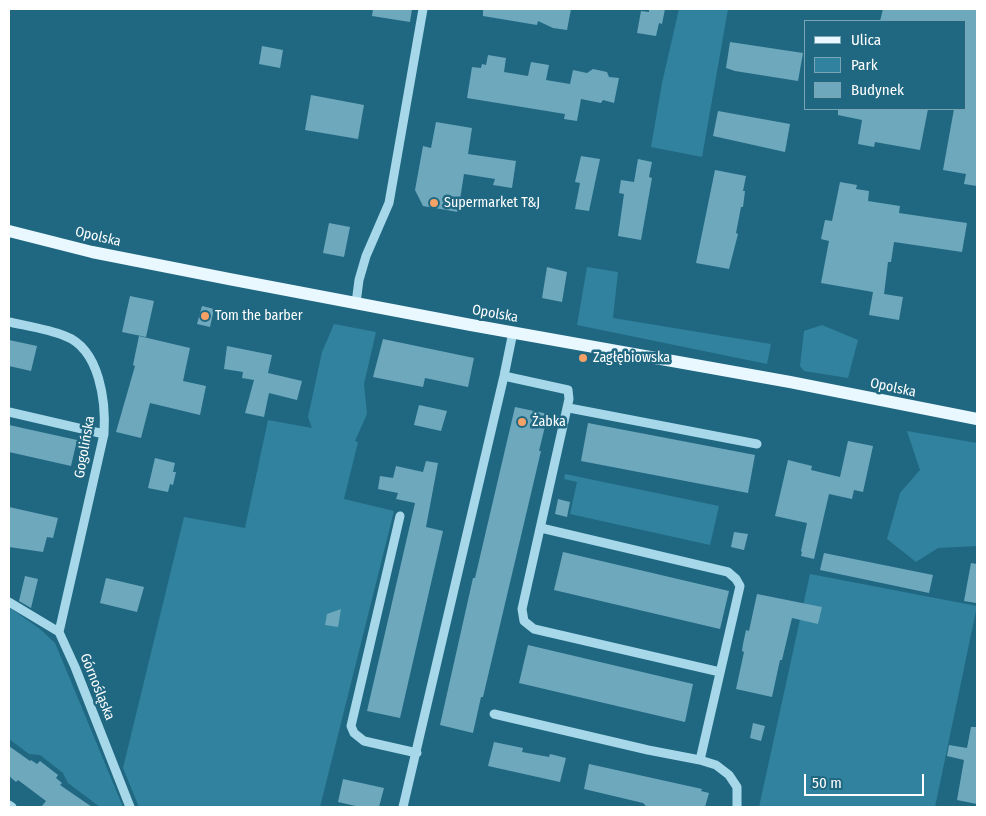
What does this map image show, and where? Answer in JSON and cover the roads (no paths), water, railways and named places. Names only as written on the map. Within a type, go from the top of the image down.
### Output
[{"type":"main road","name":"Opolska","points":[[9,232],[92,252],[172,268],[790,382],[977,419]]},
{"type":"street","points":[[356,303],[366,256],[389,203],[423,9]]},
{"type":"street","name":"Gogolińska","points":[[9,322],[66,336],[87,352],[96,369],[105,411],[104,434],[59,632]]},
{"type":"street","points":[[403,807],[513,332]]},
{"type":"street","points":[[504,376],[568,390],[568,408],[522,609],[524,622],[527,626],[534,629],[720,672]]},
{"type":"street","points":[[568,408],[758,444]]},
{"type":"street","points":[[9,412],[104,434]]},
{"type":"street","points":[[400,516],[352,726],[354,733],[359,739],[416,753]]},
{"type":"street","points":[[541,528],[728,572],[736,578],[740,586],[700,760]]},
{"type":"street","points":[[9,602],[59,632]]},
{"type":"street","name":"Górnośląska","points":[[59,632],[75,667],[130,807]]},
{"type":"street","points":[[494,714],[716,765],[738,787],[737,807]]},
{"type":"place","name":"Supermarket T&J","points":[[434,203]]},
{"type":"place","name":"Tom the barber","points":[[205,316]]},
{"type":"place","name":"Zagłębiowska","points":[[583,358]]},
{"type":"place","name":"Żabka","points":[[522,422]]}]
